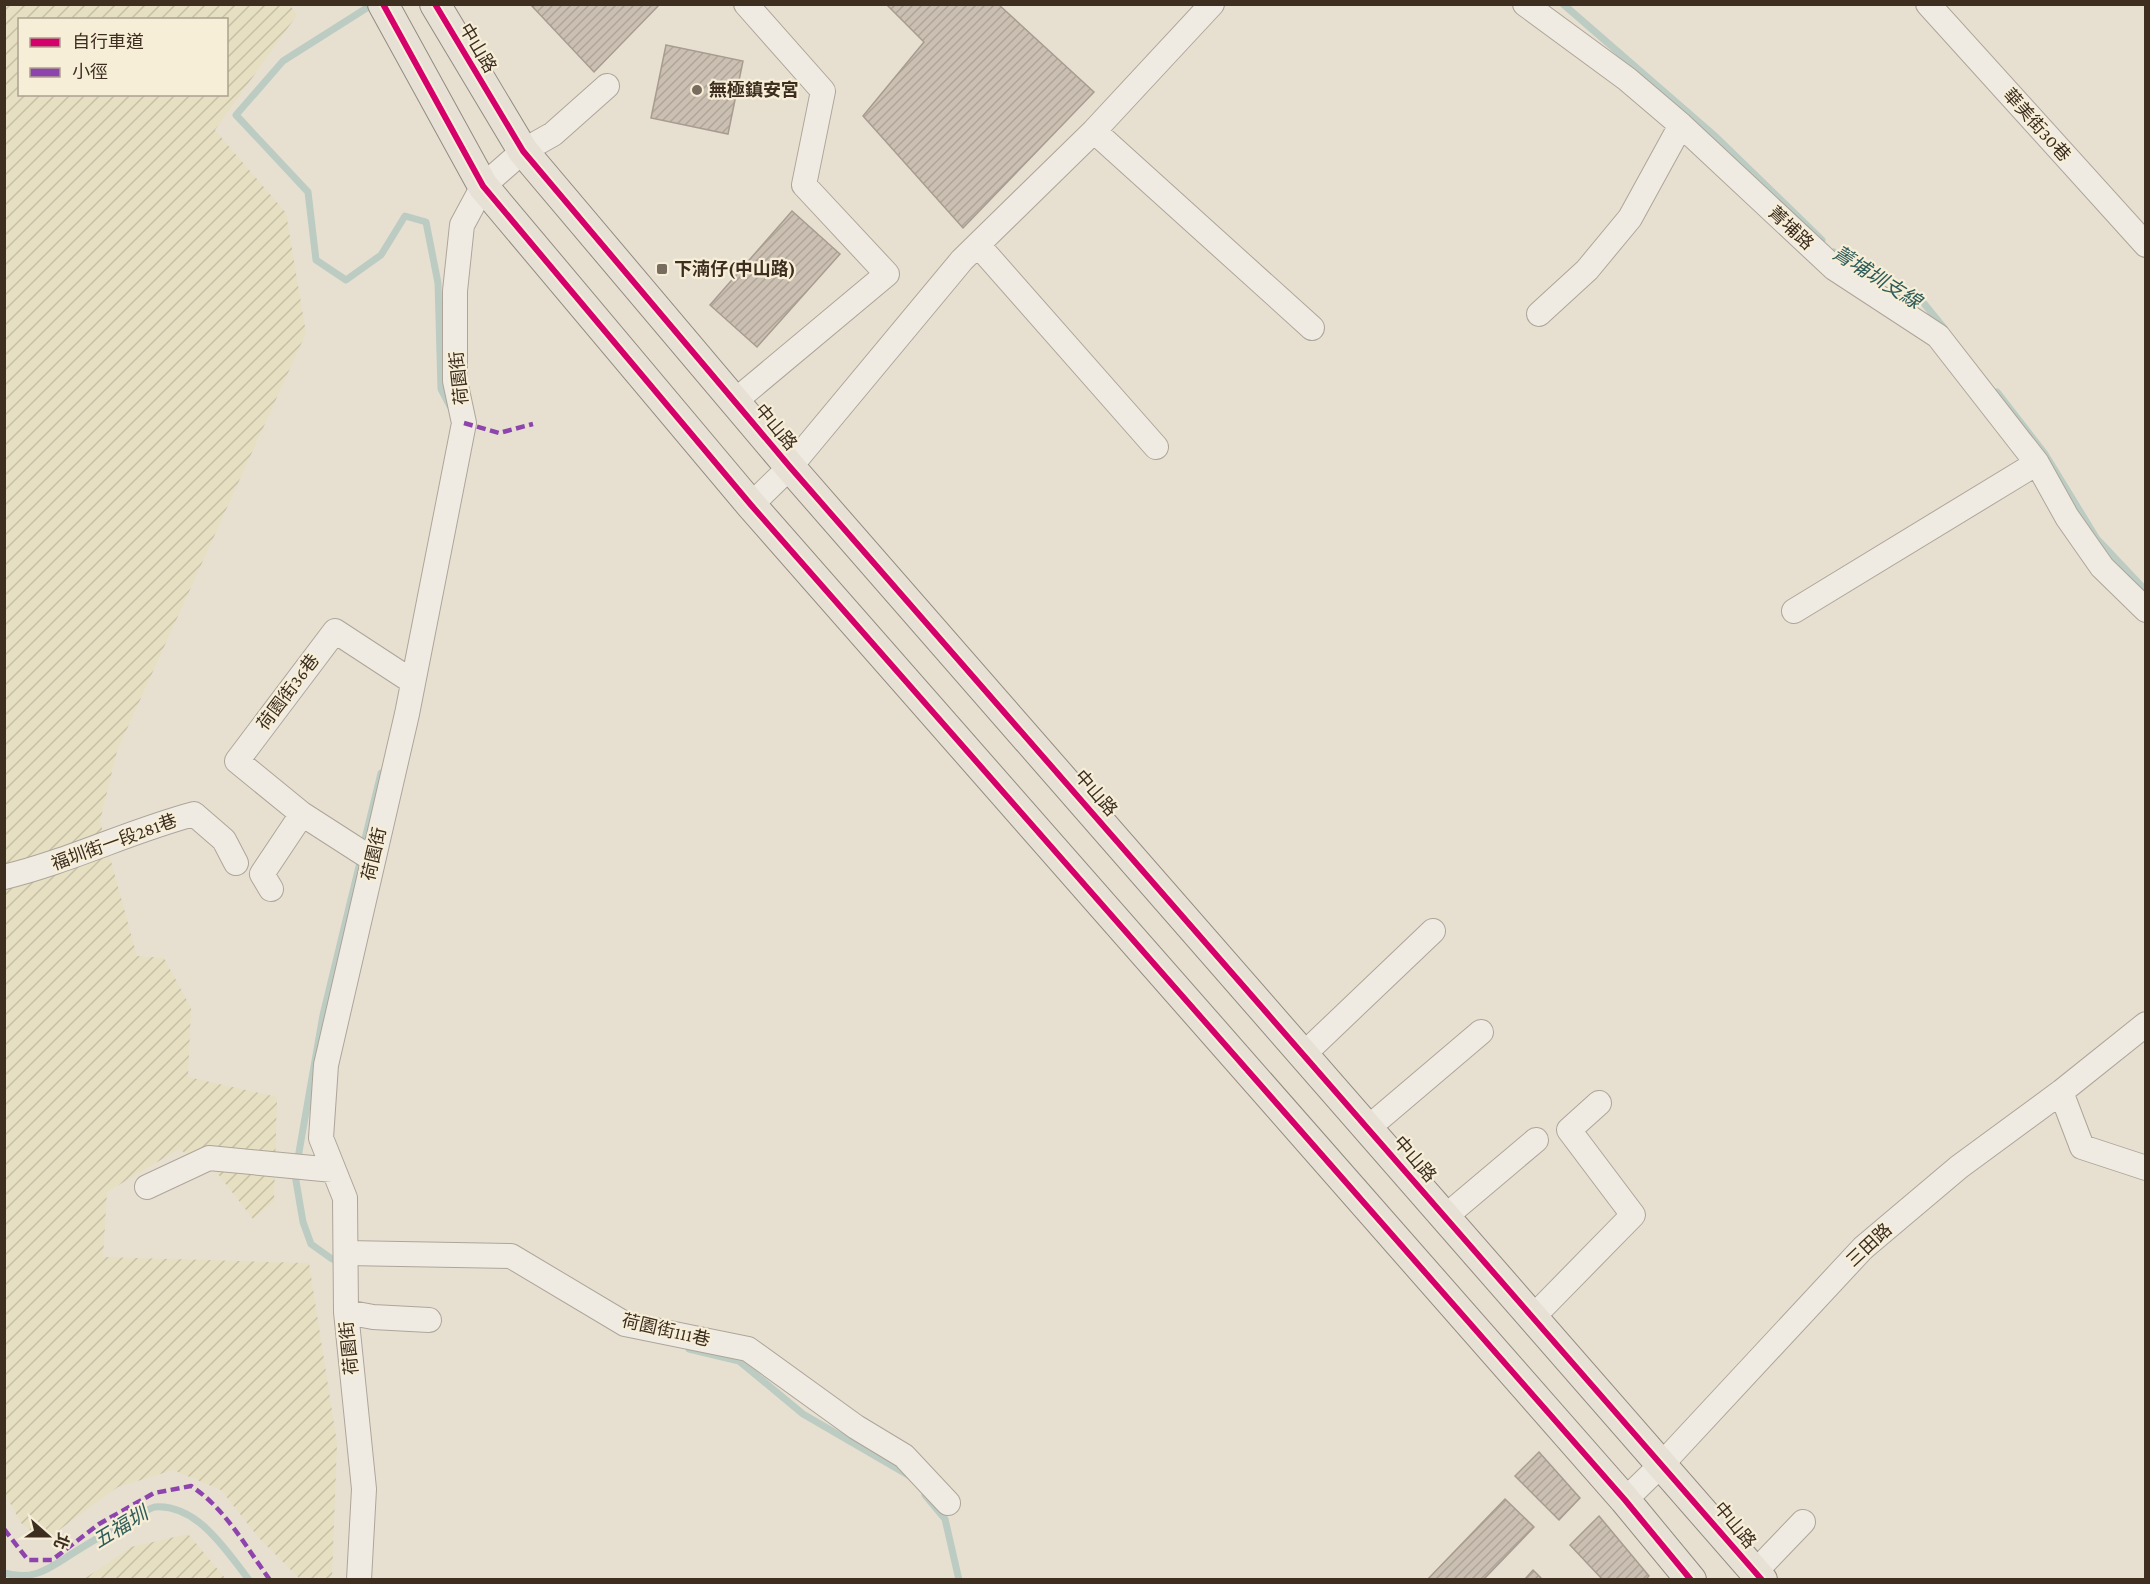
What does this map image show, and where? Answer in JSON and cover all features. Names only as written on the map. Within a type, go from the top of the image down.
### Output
[{"type":"main road","points":[[361,4],[410,53]]},
{"type":"main road","points":[[382,4],[483,186],[751,505],[1625,1500],[1691,1580]]},
{"type":"main road","name":"中山路","points":[[435,4],[523,152],[790,467],[1663,1463],[1759,1576]]},
{"type":"street","points":[[735,401],[887,274],[804,185],[823,91],[746,4]]},
{"type":"street","points":[[751,505],[790,467],[939,286],[1094,131],[1212,4]]},
{"type":"street","name":"菁埔路","points":[[1525,4],[1627,79],[1681,125],[1834,268],[1938,336],[2037,463],[2067,517],[2102,567],[2145,610]]},
{"type":"street","name":"華美街30巷","points":[[1928,4],[2145,245]]},
{"type":"street","name":"荷園街","points":[[359,1580],[364,1489],[345,1312],[345,1198],[321,1138],[326,1065],[413,682],[464,423],[455,381],[455,291],[462,225],[483,186],[523,152],[553,134],[607,86]]},
{"type":"street","points":[[1539,314],[1587,270],[1630,218],[1681,125]]},
{"type":"street","points":[[1094,131],[1312,328]]},
{"type":"street","points":[[978,245],[1156,447]]},
{"type":"street","points":[[1794,611],[2037,463]]},
{"type":"street","name":"荷園街36巷","points":[[372,859],[302,814],[237,761],[335,631],[413,682]]},
{"type":"street","name":"福圳街一段281巷","points":[[4,877],[41,868],[152,825],[194,814],[224,840],[236,863]]},
{"type":"street","points":[[271,889],[262,874],[302,814]]},
{"type":"street","points":[[1304,1054],[1433,930]]},
{"type":"street","name":"三田路","points":[[1625,1500],[1663,1463],[1863,1248],[1959,1167],[2061,1092],[2145,1024]]},
{"type":"street","points":[[1368,1128],[1481,1032]]},
{"type":"street","points":[[2061,1092],[2082,1147],[2145,1168]]},
{"type":"street","points":[[1534,1316],[1633,1215],[1569,1130],[1599,1103]]},
{"type":"street","points":[[1446,1216],[1536,1140]]},
{"type":"street","points":[[147,1187],[209,1158],[333,1170]]},
{"type":"street","name":"荷園街111巷","points":[[346,1253],[511,1256],[625,1324],[748,1348],[856,1427],[904,1456],[948,1503]]},
{"type":"street","points":[[345,1312],[373,1317],[429,1320]]},
{"type":"street","points":[[1759,1576],[1803,1522]]},
{"type":"shaded area","points":[[289,4],[297,15],[215,130],[286,213],[306,333],[117,751],[100,821],[137,956],[164,958],[191,1008],[188,1077],[277,1097],[274,1201],[253,1219],[218,1174],[179,1149],[107,1192],[103,1257],[309,1263],[337,1443],[332,1579],[300,1579],[259,1538],[221,1490],[173,1470],[118,1487],[44,1541],[21,1523],[5,1494],[4,5]]},
{"type":"shaded area","points":[[188,1534],[226,1579],[84,1579],[131,1547]]},
{"type":"building","points":[[530,4],[660,4],[594,72]]},
{"type":"building","points":[[886,4],[998,4],[1094,92],[963,228],[863,116],[924,42]]},
{"type":"building","name":"無極鎮安宮","points":[[666,45],[743,61],[728,134],[651,118]]},
{"type":"building","points":[[792,211],[840,254],[757,347],[710,305]]},
{"type":"building","points":[[1539,1452],[1580,1498],[1559,1520],[1515,1476]]},
{"type":"building","points":[[1505,1499],[1534,1527],[1483,1580],[1427,1580]]},
{"type":"building","points":[[1599,1516],[1649,1576],[1645,1580],[1603,1580],[1570,1545]]},
{"type":"building","points":[[1533,1570],[1543,1580],[1524,1580]]},
{"type":"waterway","points":[[373,4],[283,61],[236,115],[308,192],[316,260],[346,280],[381,255],[405,216],[426,222],[438,283],[441,389],[450,406]]},
{"type":"waterway","name":"菁埔圳支線","points":[[1563,4],[1716,137],[1822,240]]},
{"type":"waterway","name":"菁埔圳支線","points":[[1834,252],[1883,277],[1922,301],[1944,328]]},
{"type":"waterway","name":"菁埔圳支線","points":[[1997,392],[2045,454],[2097,539],[2146,591]]},
{"type":"waterway","points":[[363,847],[381,773]]},
{"type":"waterway","points":[[340,1259],[332,1259],[311,1244],[303,1222],[295,1175],[323,1015],[361,858]]},
{"type":"waterway","points":[[689,1349],[739,1361],[803,1414],[908,1475]]},
{"type":"waterway","points":[[925,1495],[945,1519],[959,1580]]},
{"type":"waterway","name":"五福圳","points":[[4,1573],[22,1576],[43,1571],[125,1522],[155,1507],[170,1508],[197,1521],[220,1543],[249,1580]]},
{"type":"marked path","points":[[464,423],[499,433],[533,424]]},
{"type":"marked path","points":[[4,1529],[28,1560],[52,1560],[99,1524],[154,1493],[191,1486],[225,1517],[270,1580]]},
{"type":"cycle path","points":[[383,4],[483,186],[751,505],[1625,1500],[1691,1580]]},
{"type":"cycle path","points":[[435,4],[523,151],[790,467],[1762,1580]]},
{"type":"place","name":"無極鎮安宮","points":[[697,90]]},
{"type":"place","name":"下湳仔(中山路)","points":[[662,269]]}]
